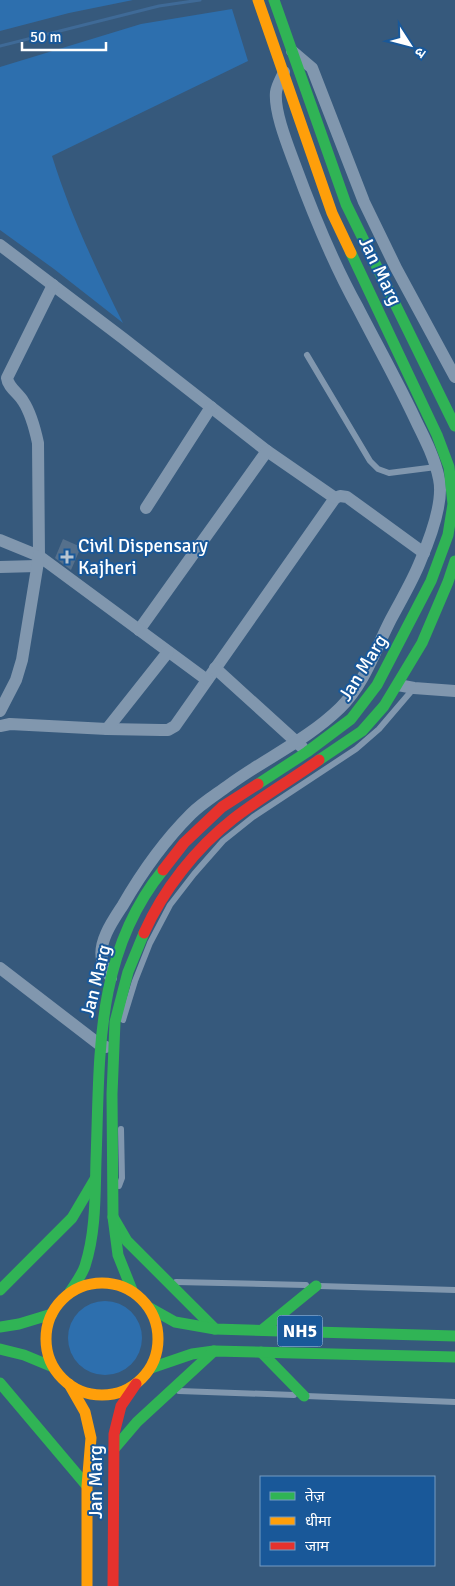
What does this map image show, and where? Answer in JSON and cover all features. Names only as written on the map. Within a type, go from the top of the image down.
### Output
[{"type":"main road","name":"Jan Marg","points":[[70,1292],[85,1266],[94,1218],[100,1045],[104,1006],[114,965],[132,919],[156,878],[184,843],[222,807],[307,752],[352,719],[377,685],[431,581],[448,535],[454,504],[449,466],[437,435],[332,213],[258,0]]},
{"type":"main road","name":"Jan Marg","points":[[274,0],[346,204],[453,418]]},
{"type":"main road","name":"Jan Marg","points":[[132,1290],[118,1255],[112,1218],[112,1094],[117,1050],[114,1022],[128,972],[151,918],[177,877],[206,844],[233,819],[362,731],[384,706],[422,643],[455,561]]},
{"type":"main road","points":[[0,1290],[72,1218],[95,1179]]},
{"type":"main road","points":[[112,1218],[127,1241],[216,1328]]},
{"type":"main road","name":"NH5","points":[[150,1308],[158,1330],[158,1344],[155,1360],[151,1368],[136,1384],[114,1394],[94,1395],[69,1384],[53,1367],[47,1352],[46,1342],[46,1333],[52,1314],[70,1292],[88,1284],[113,1283],[132,1290],[150,1308],[175,1322],[216,1328],[455,1336]]},
{"type":"main road","points":[[262,1330],[316,1286]]},
{"type":"main road","points":[[0,1327],[19,1324],[52,1314]]},
{"type":"main road","name":"NH5","points":[[0,1349],[24,1354],[53,1367]]},
{"type":"main road","points":[[114,1449],[137,1422],[214,1351]]},
{"type":"main road","name":"NH5","points":[[151,1368],[192,1354],[214,1351],[455,1357]]},
{"type":"main road","points":[[262,1352],[304,1396]]},
{"type":"main road","name":"Jan Marg","points":[[69,1384],[85,1412],[91,1438],[87,1486],[87,1586]]},
{"type":"main road","name":"Jan Marg","points":[[113,1586],[114,1434],[121,1406],[136,1384]]},
{"type":"main road","points":[[2,1388],[87,1486]]},
{"type":"street","points":[[292,50],[312,68],[364,202],[396,268],[455,377]]},
{"type":"street","points":[[111,978],[102,960],[101,952],[106,938],[130,894],[164,843],[192,813],[231,783],[319,726],[356,689],[371,664],[390,621],[415,575],[430,539],[438,507],[440,481],[431,452],[400,386],[356,305],[311,209],[290,152],[279,115],[276,95],[284,72]]},
{"type":"street","points":[[0,245],[267,451],[335,498]]},
{"type":"street","points":[[0,711],[16,680],[22,660],[38,561],[38,443],[24,403],[9,384],[7,378],[53,285]]},
{"type":"street","points":[[146,508],[211,407]]},
{"type":"street","points":[[139,630],[267,451]]},
{"type":"street","points":[[0,726],[10,724],[168,730],[175,726],[335,498],[340,496],[347,497],[424,553]]},
{"type":"street","points":[[0,540],[38,561],[139,630],[207,680]]},
{"type":"street","points":[[0,567],[38,561]]},
{"type":"street","points":[[107,729],[168,652]]},
{"type":"street","points":[[215,668],[307,752]]},
{"type":"street","points":[[398,685],[455,691]]},
{"type":"street","points":[[0,968],[100,1045],[117,1050]]},
{"type":"street","points":[[0,1274],[16,1274]]},
{"type":"lane","points":[[307,355],[370,461],[378,469],[388,473],[436,467]]},
{"type":"lane","points":[[120,1070],[117,1050],[120,1028],[150,943],[170,905],[223,841],[252,818],[356,749],[379,729],[414,688]]},
{"type":"lane","points":[[112,1203],[122,1178],[121,1119]]},
{"type":"lane","points":[[168,1281],[455,1290]]},
{"type":"lane","points":[[171,1390],[455,1402]]},
{"type":"shaded area","points":[[0,0],[133,0],[69,13],[0,31]]},
{"type":"shaded area","points":[[232,9],[248,61],[52,156],[84,241],[123,323],[0,230],[0,67],[141,24]]},
{"type":"shaded area","points":[[105,1301],[119,1304],[131,1312],[139,1324],[142,1338],[139,1352],[131,1364],[119,1372],[105,1375],[91,1372],[79,1364],[71,1352],[68,1338],[71,1324],[79,1312],[91,1304]]},
{"type":"building","points":[[63,539],[81,547],[71,570],[55,558]]},
{"type":"waterway","points":[[0,46],[159,6],[200,0]]},
{"type":"traffic: fast","points":[[274,0],[346,204],[455,426]]},
{"type":"traffic: fast","points":[[258,784],[307,752],[351,719],[377,685],[431,581],[448,535],[453,504],[449,467],[437,435],[351,253]]},
{"type":"traffic: fast","points":[[319,760],[362,731],[384,706],[422,643],[455,561]]},
{"type":"traffic: fast","points":[[70,1292],[85,1266],[93,1227],[98,1083],[105,1008],[113,972],[124,937],[140,903],[163,870]]},
{"type":"traffic: fast","points":[[132,1290],[118,1255],[113,1217],[112,1094],[115,1022],[128,972],[144,933]]},
{"type":"traffic: fast","points":[[0,1290],[72,1218],[95,1179]]},
{"type":"traffic: fast","points":[[113,1217],[127,1241],[215,1329]]},
{"type":"traffic: fast","points":[[262,1330],[316,1286]]},
{"type":"traffic: fast","points":[[150,1308],[175,1322],[215,1329],[455,1336]]},
{"type":"traffic: fast","points":[[0,1327],[19,1324],[52,1314]]},
{"type":"traffic: fast","points":[[0,1349],[24,1355],[53,1367]]},
{"type":"traffic: fast","points":[[151,1368],[192,1354],[214,1351],[455,1357]]},
{"type":"traffic: fast","points":[[114,1449],[137,1422],[214,1351]]},
{"type":"traffic: fast","points":[[261,1352],[304,1396]]},
{"type":"traffic: fast","points":[[0,1383],[87,1486]]},
{"type":"traffic: slow","points":[[258,0],[332,213],[351,253]]},
{"type":"traffic: slow","points":[[102,1283],[123,1287],[142,1299],[154,1318],[158,1339],[154,1360],[142,1379],[123,1391],[102,1395],[81,1391],[62,1379],[50,1360],[46,1339],[50,1318],[62,1299],[81,1287],[102,1283]]},
{"type":"traffic: slow","points":[[69,1384],[85,1412],[91,1438],[87,1486],[87,1586]]},
{"type":"traffic: jam","points":[[144,933],[171,886],[194,856],[219,830],[243,811],[319,760]]},
{"type":"traffic: jam","points":[[163,870],[184,843],[222,807],[258,784]]},
{"type":"traffic: jam","points":[[113,1586],[114,1434],[121,1406],[136,1384]]},
{"type":"place","name":"Civil Dispensary Kajheri","points":[[67,557]]}]
